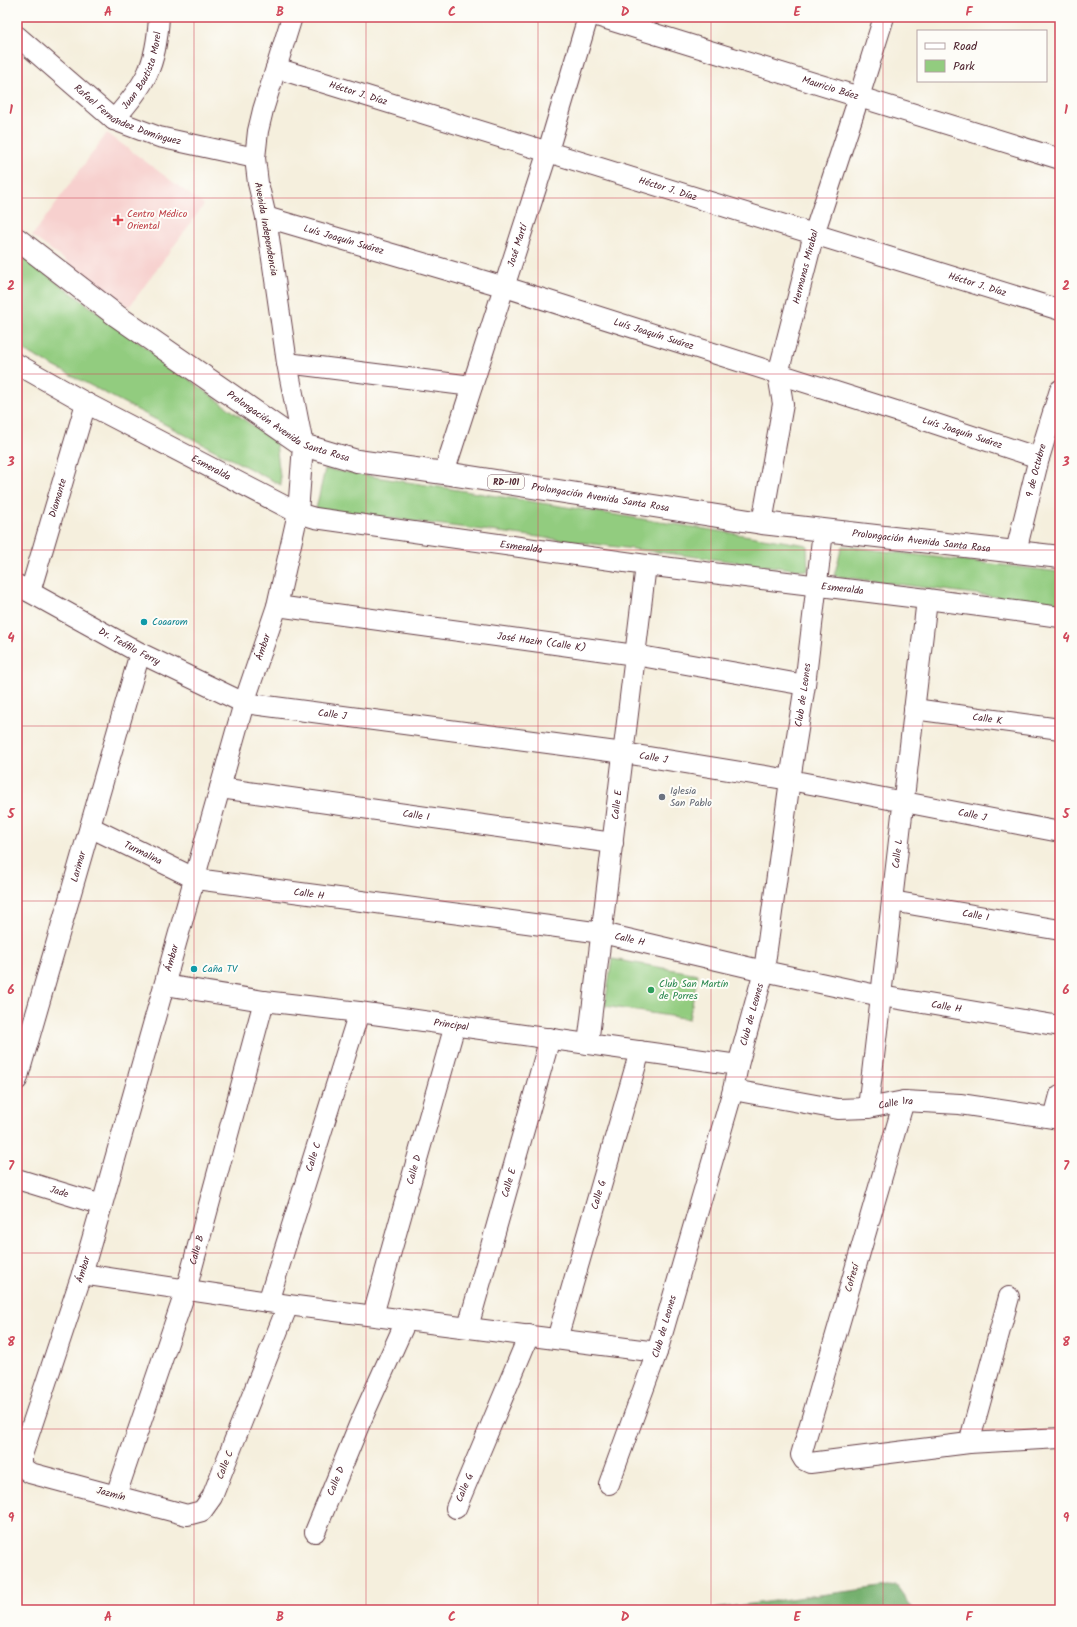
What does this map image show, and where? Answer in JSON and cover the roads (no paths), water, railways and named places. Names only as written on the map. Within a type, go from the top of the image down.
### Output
[{"type":"main road","name":"Prolongación Avenida Santa Rosa","points":[[18,242],[112,312],[303,445],[357,461],[762,522],[1060,557]]},
{"type":"street","name":"Juan Bautista Morel","points":[[114,120],[137,93],[152,65],[156,50],[159,17]]},
{"type":"street","name":"Avenida Independencia","points":[[292,17],[263,110],[258,131],[255,158],[258,183],[266,217],[287,363],[303,445]]},
{"type":"street","name":"José Martí","points":[[444,473],[548,151],[588,17]]},
{"type":"street","name":"Mauricio Báez","points":[[600,17],[1060,159]]},
{"type":"street","name":"Hermanas Mirabal","points":[[762,522],[783,404],[778,374],[814,234],[884,17]]},
{"type":"street","name":"Rafael Fernández Domínguez","points":[[17,36],[114,120],[159,137],[255,158]]},
{"type":"street","name":"Héctor J. Díaz","points":[[276,68],[1060,310]]},
{"type":"street","name":"Luís Joaquín Suárez","points":[[266,217],[505,287],[1040,458]]},
{"type":"street","points":[[287,363],[472,386]]},
{"type":"street","name":"Esmeralda","points":[[17,364],[86,403],[298,513],[323,519],[646,565],[927,599],[1060,617]]},
{"type":"street","name":"9 de Octubre","points":[[1016,551],[1040,458],[1060,390]]},
{"type":"street","name":"Diamante","points":[[24,588],[86,403]]},
{"type":"street","name":"Ámbar","points":[[22,1467],[24,1421],[82,1274],[196,879],[244,703],[277,606],[298,513],[303,445]]},
{"type":"street","name":"Club de Leones","points":[[609,1484],[657,1352],[733,1090],[738,1065],[764,971],[790,780],[805,685],[823,530]]},
{"type":"street","name":"Calle E","points":[[588,1044],[646,565]]},
{"type":"street","name":"Dr. Teófilo Ferry","points":[[24,588],[140,653],[244,703]]},
{"type":"street","name":"Calle L","points":[[868,1108],[927,599]]},
{"type":"street","name":"José Hazin (Calle K)","points":[[277,606],[635,655],[805,685]]},
{"type":"street","name":"Larimar","points":[[17,1080],[140,653]]},
{"type":"street","name":"Calle J","points":[[244,703],[624,753],[790,780],[1060,832]]},
{"type":"street","name":"Calle K","points":[[914,709],[1060,729]]},
{"type":"street","name":"Calle I","points":[[220,788],[613,843]]},
{"type":"street","name":"Turmalina","points":[[90,827],[196,879]]},
{"type":"street","name":"Calle H","points":[[196,879],[602,933],[764,971],[881,996],[1060,1026]]},
{"type":"street","name":"Calle I","points":[[892,901],[1060,930]]},
{"type":"street","name":"Principal","points":[[165,985],[264,1001],[359,1012],[738,1065]]},
{"type":"street","name":"Calle B","points":[[116,1495],[186,1290],[264,1001]]},
{"type":"street","name":"Calle C","points":[[202,1511],[212,1497],[278,1303],[359,1012]]},
{"type":"street","name":"Calle D","points":[[372,1315],[455,1025]]},
{"type":"street","name":"Calle E","points":[[468,1327],[550,1038]]},
{"type":"street","name":"Calle G","points":[[557,1339],[640,1051]]},
{"type":"street","name":"Calle 1ra","points":[[733,1090],[838,1109],[868,1108],[904,1101],[960,1104],[1057,1119]]},
{"type":"street","points":[[1057,1119],[1060,1095]]},
{"type":"street","name":"Cofresí","points":[[904,1101],[801,1455],[804,1460],[810,1463],[969,1443]]},
{"type":"street","name":"Jade","points":[[17,1179],[102,1205]]},
{"type":"street","points":[[82,1274],[406,1321],[468,1327],[657,1352]]},
{"type":"street","points":[[1009,1298],[969,1443],[1060,1438]]},
{"type":"street","name":"Calle D","points":[[315,1532],[359,1425],[406,1321]]},
{"type":"street","name":"Calle G","points":[[456,1508],[529,1335]]},
{"type":"street","name":"Jazmín","points":[[22,1467],[30,1473],[187,1515],[202,1511]]},
{"type":"place","name":"Centro Médico Oriental","points":[[118,220]]},
{"type":"place","name":"Coaarom","points":[[144,622]]},
{"type":"place","name":"Iglesia San Pablo","points":[[662,797]]},
{"type":"place","name":"Caña TV","points":[[194,969]]},
{"type":"place","name":"Club San Martín de Porres","points":[[651,990]]}]
